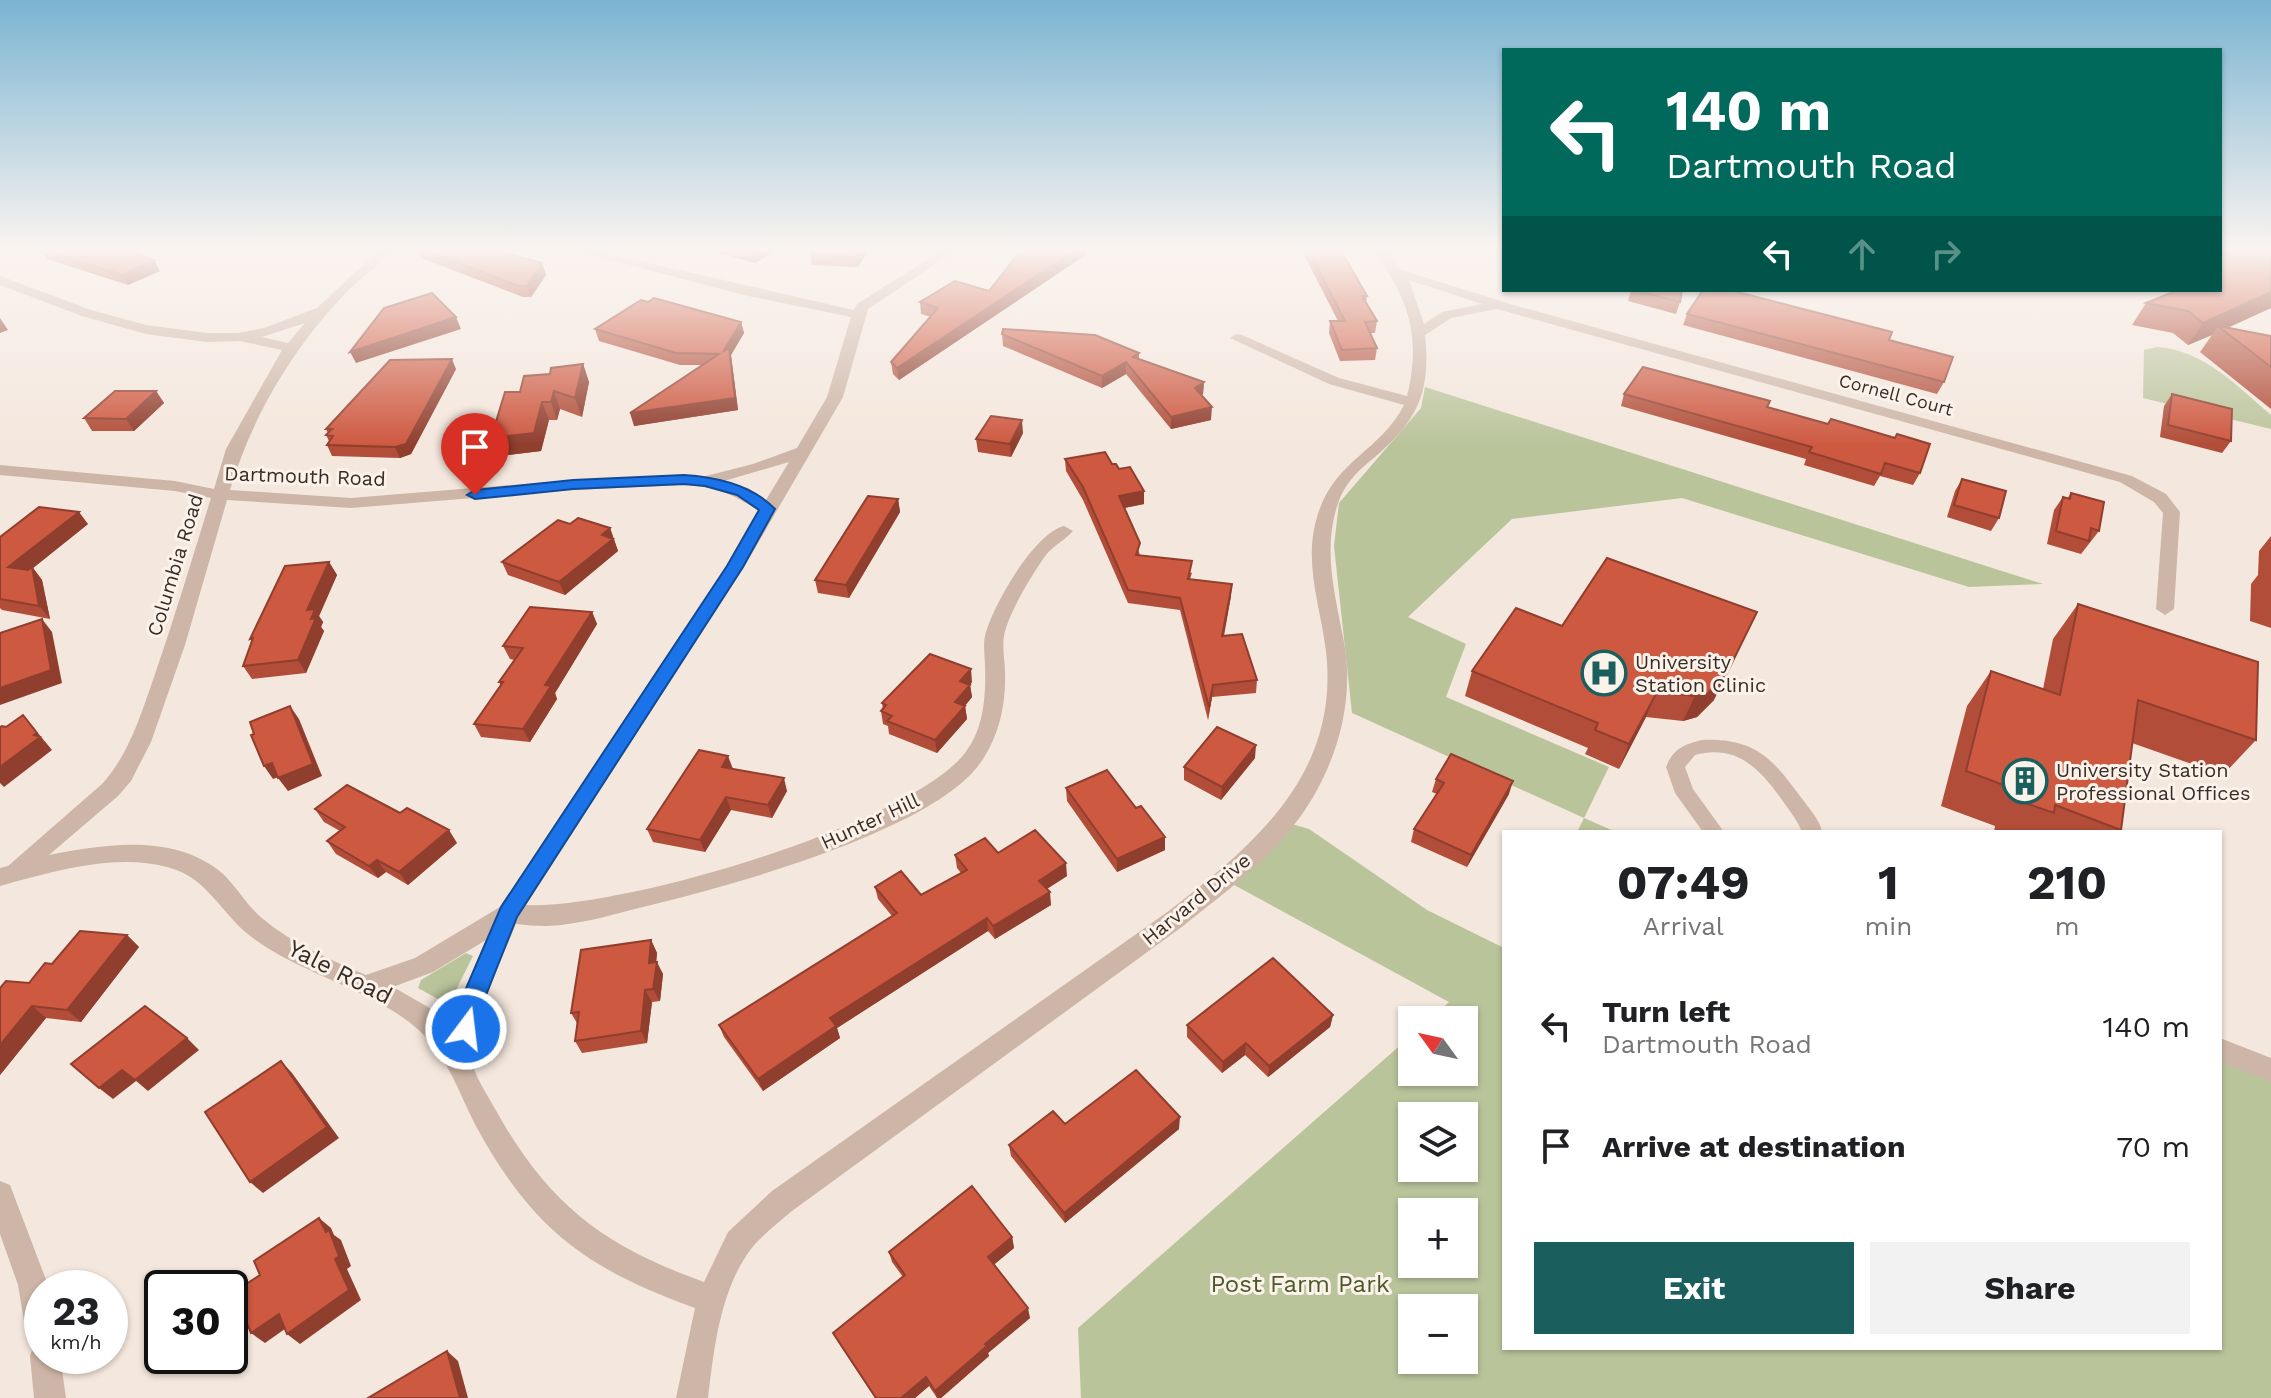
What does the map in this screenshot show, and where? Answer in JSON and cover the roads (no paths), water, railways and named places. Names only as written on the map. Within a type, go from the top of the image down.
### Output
[{"type":"street","points":[[96,314],[169,335],[241,337],[291,348]]},
{"type":"street","points":[[241,337],[313,314]]},
{"type":"street","name":"Columbia Road","points":[[4,878],[110,790],[141,742],[234,449],[291,348],[318,314]]},
{"type":"street","points":[[459,1058],[473,1000],[508,914],[735,567],[835,397],[859,315],[855,314]]},
{"type":"street","name":"Harvard Drive","points":[[692,1398],[711,1299],[735,1248],[782,1201],[1143,943],[1225,880],[1285,822],[1323,752],[1339,707],[1339,653],[1320,574],[1321,533],[1332,497],[1347,471],[1405,418],[1416,394],[1419,333],[1413,314]]},
{"type":"street","name":"Cornell Court","points":[[1419,333],[1450,314]]},
{"type":"street","name":"Cornell Court","points":[[1531,314],[2139,485],[2165,502],[2172,512],[2165,609]]},
{"type":"street","points":[[1237,338],[1334,381],[1412,402]]},
{"type":"street","name":"Dartmouth Road","points":[[0,470],[175,486],[219,495],[351,503],[573,485],[706,481],[801,452]]},
{"type":"street","name":"Dartmouth Road","points":[[706,481],[742,492],[767,509]]},
{"type":"street","name":"Hunter Hill","points":[[508,914],[547,916],[594,909],[714,880],[795,855],[858,830],[916,802],[951,780],[974,757],[988,730],[996,692],[994,637],[1005,611],[1040,550],[1064,531]]},
{"type":"street","name":"Yale Road","points":[[4,878],[77,860],[159,855],[194,865],[222,887],[254,926],[307,959],[400,1001],[433,1027],[459,1058],[476,1100],[523,1181],[552,1214],[579,1238],[611,1260],[655,1280],[711,1299]]},
{"type":"street","points":[[369,985],[424,965],[508,914]]},
{"type":"street","points":[[2222,1051],[2271,1070]]},
{"type":"street","points":[[0,1195],[28,1270]]},
{"type":"street","points":[[47,1374],[50,1398]]},
{"type":"lane","points":[[1713,830],[1679,781],[1676,771],[1684,753],[1694,747],[1718,744],[1758,757],[1812,830]]},
{"type":"place","name":"University Station Clinic","points":[[1604,673]]},
{"type":"place","name":"University Station Professional Offices","points":[[2025,781]]},
{"type":"park label","name":"Post Farm Park","points":[[1300,1284]]}]
